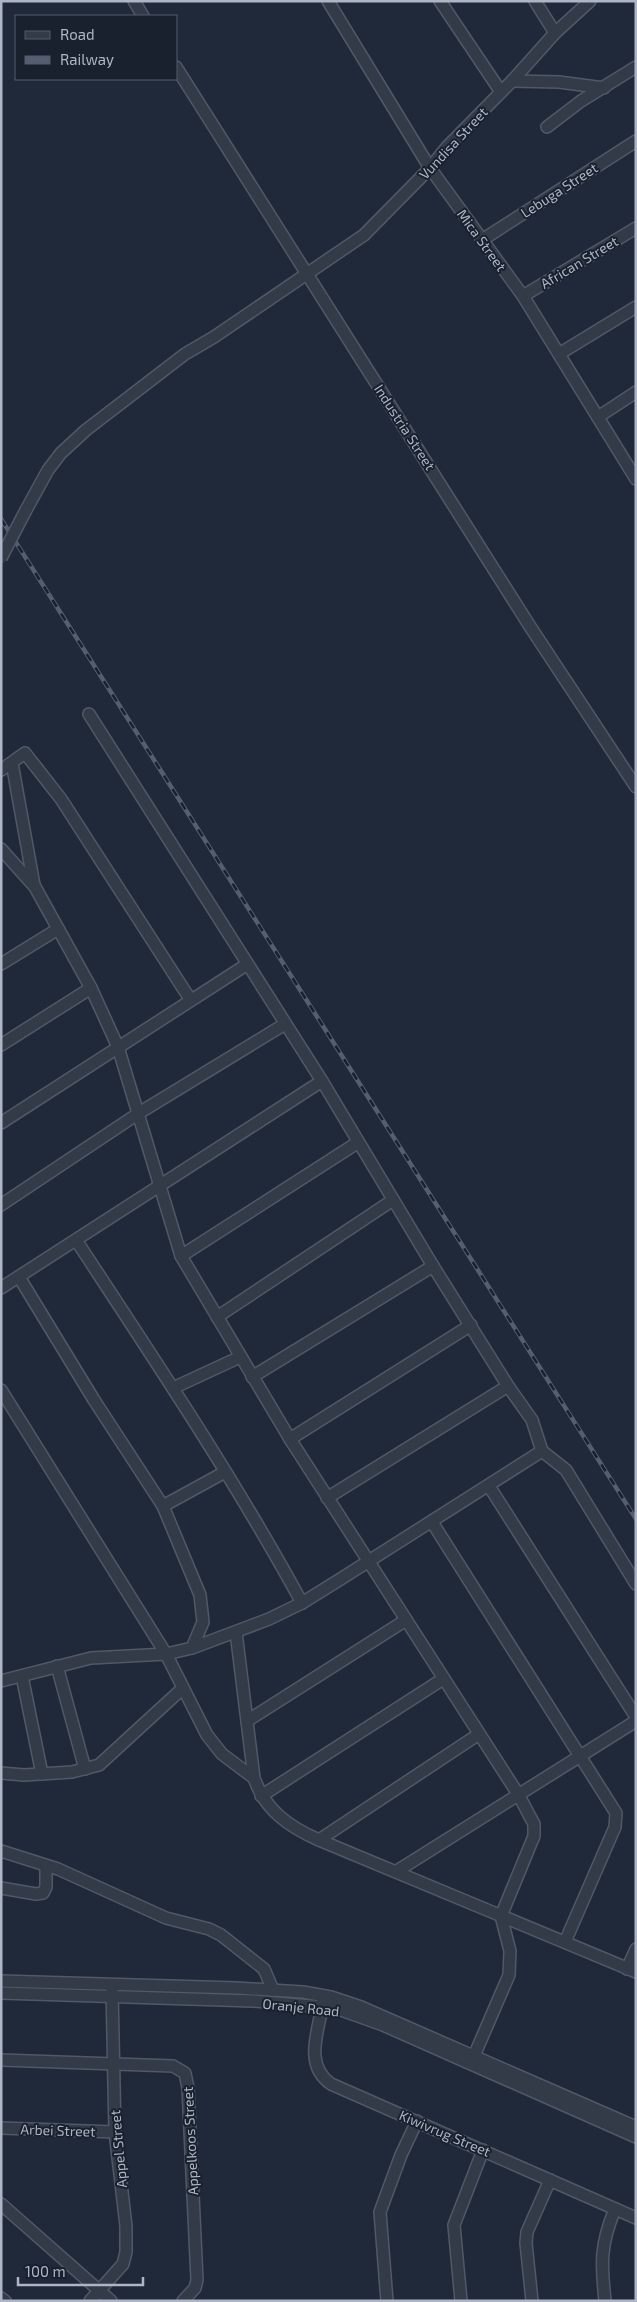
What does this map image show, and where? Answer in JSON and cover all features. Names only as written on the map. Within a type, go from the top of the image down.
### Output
[{"type":"street","points":[[134,1],[142,15]]},
{"type":"street","name":"Mica Street","points":[[328,1],[430,168],[523,296],[636,479]]},
{"type":"street","points":[[440,1],[501,92]]},
{"type":"street","points":[[535,1],[555,33]]},
{"type":"street","name":"Vundisa Street","points":[[1,558],[48,470],[73,441],[185,354],[364,235],[430,168],[447,147],[512,81],[555,33],[590,1]]},
{"type":"street","points":[[547,127],[581,101],[636,68]]},
{"type":"street","name":"Industria Street","points":[[178,70],[531,628],[636,786]]},
{"type":"street","points":[[512,81],[559,82],[604,88]]},
{"type":"street","name":"Lebuga Street","points":[[482,240],[636,141]]},
{"type":"street","name":"African Street","points":[[523,296],[636,228]]},
{"type":"street","points":[[559,354],[636,307]]},
{"type":"street","points":[[598,417],[636,392]]},
{"type":"street","points":[[89,714],[246,965],[322,1081],[357,1143],[433,1266],[508,1386],[532,1420],[542,1451],[566,1470],[636,1584]]},
{"type":"street","points":[[1,770],[26,753],[44,776],[104,865],[190,999]]},
{"type":"street","points":[[12,762],[35,887]]},
{"type":"street","points":[[1,849],[35,887],[91,988],[118,1047],[161,1184],[181,1256],[290,1439],[518,1794],[534,1824],[532,1841],[501,1916],[510,1951],[509,1975],[474,2056]]},
{"type":"street","points":[[1,964],[58,929]]},
{"type":"street","points":[[1,1123],[190,999],[246,965]]},
{"type":"street","points":[[1,1045],[91,988]]},
{"type":"street","points":[[1,1205],[139,1114],[285,1024]]},
{"type":"street","points":[[1,1288],[322,1081]]},
{"type":"street","points":[[181,1256],[357,1143]]},
{"type":"street","points":[[217,1317],[393,1200]]},
{"type":"street","points":[[76,1240],[173,1388],[266,1537],[302,1603]]},
{"type":"street","points":[[252,1377],[433,1266]]},
{"type":"street","points":[[19,1277],[94,1400],[163,1506],[200,1595],[203,1622],[192,1648]]},
{"type":"street","points":[[290,1439],[470,1325]]},
{"type":"street","points":[[173,1388],[240,1356]]},
{"type":"street","points":[[327,1498],[508,1386]]},
{"type":"street","points":[[1,1390],[166,1654],[207,1735],[222,1754],[254,1778]]},
{"type":"street","points":[[1,1681],[91,1658],[166,1654],[192,1648],[236,1632],[302,1603],[542,1451]]},
{"type":"street","points":[[163,1506],[225,1472]]},
{"type":"street","points":[[489,1486],[636,1717]]},
{"type":"street","points":[[432,1522],[580,1757],[612,1804],[617,1822],[564,1942]]},
{"type":"street","points":[[246,1721],[406,1620]]},
{"type":"street","points":[[236,1632],[254,1778],[261,1796],[282,1820],[319,1840],[631,1970],[636,1949]]},
{"type":"street","points":[[57,1666],[86,1769]]},
{"type":"street","points":[[22,1676],[42,1774]]},
{"type":"street","points":[[261,1796],[443,1679]]},
{"type":"street","points":[[1,1773],[42,1774],[72,1772],[99,1765],[183,1688]]},
{"type":"street","points":[[397,1871],[636,1722]]},
{"type":"street","points":[[319,1840],[479,1734]]},
{"type":"street","points":[[1,1851],[46,1866],[166,1918],[208,1929],[221,1935],[264,1969],[273,1990]]},
{"type":"street","points":[[1,1888],[36,1894],[43,1893],[46,1886],[46,1866]]},
{"type":"street","points":[[1,1981],[112,1990],[273,1990],[361,2007],[636,2126]]},
{"type":"street","name":"Oranje Road","points":[[1,1993],[112,1990],[323,2001],[636,2137]]},
{"type":"street","name":"Appel Street","points":[[90,2301],[122,2264],[126,2252],[126,2226],[115,2132],[112,1990]]},
{"type":"street","name":"Kiwivrug Street","points":[[323,2001],[314,2046],[315,2060],[322,2077],[337,2088],[417,2121],[636,2218]]},
{"type":"street","name":"Appelkoos Street","points":[[1,2060],[173,2066],[182,2070],[187,2078],[197,2280],[194,2288],[183,2301]]},
{"type":"street","points":[[388,2301],[380,2212],[401,2156],[417,2121]]},
{"type":"street","name":"Arbei Street","points":[[1,2128],[115,2132]]},
{"type":"street","points":[[461,2301],[454,2225],[483,2150]]},
{"type":"street","points":[[532,2301],[526,2243],[527,2232],[550,2180]]},
{"type":"street","points":[[1,2204],[110,2301]]},
{"type":"street","points":[[605,2301],[602,2271],[603,2242],[615,2209]]},
{"type":"street","points":[[1,2298],[5,2301]]},
{"type":"railway","points":[[1,519],[636,1519]]}]
